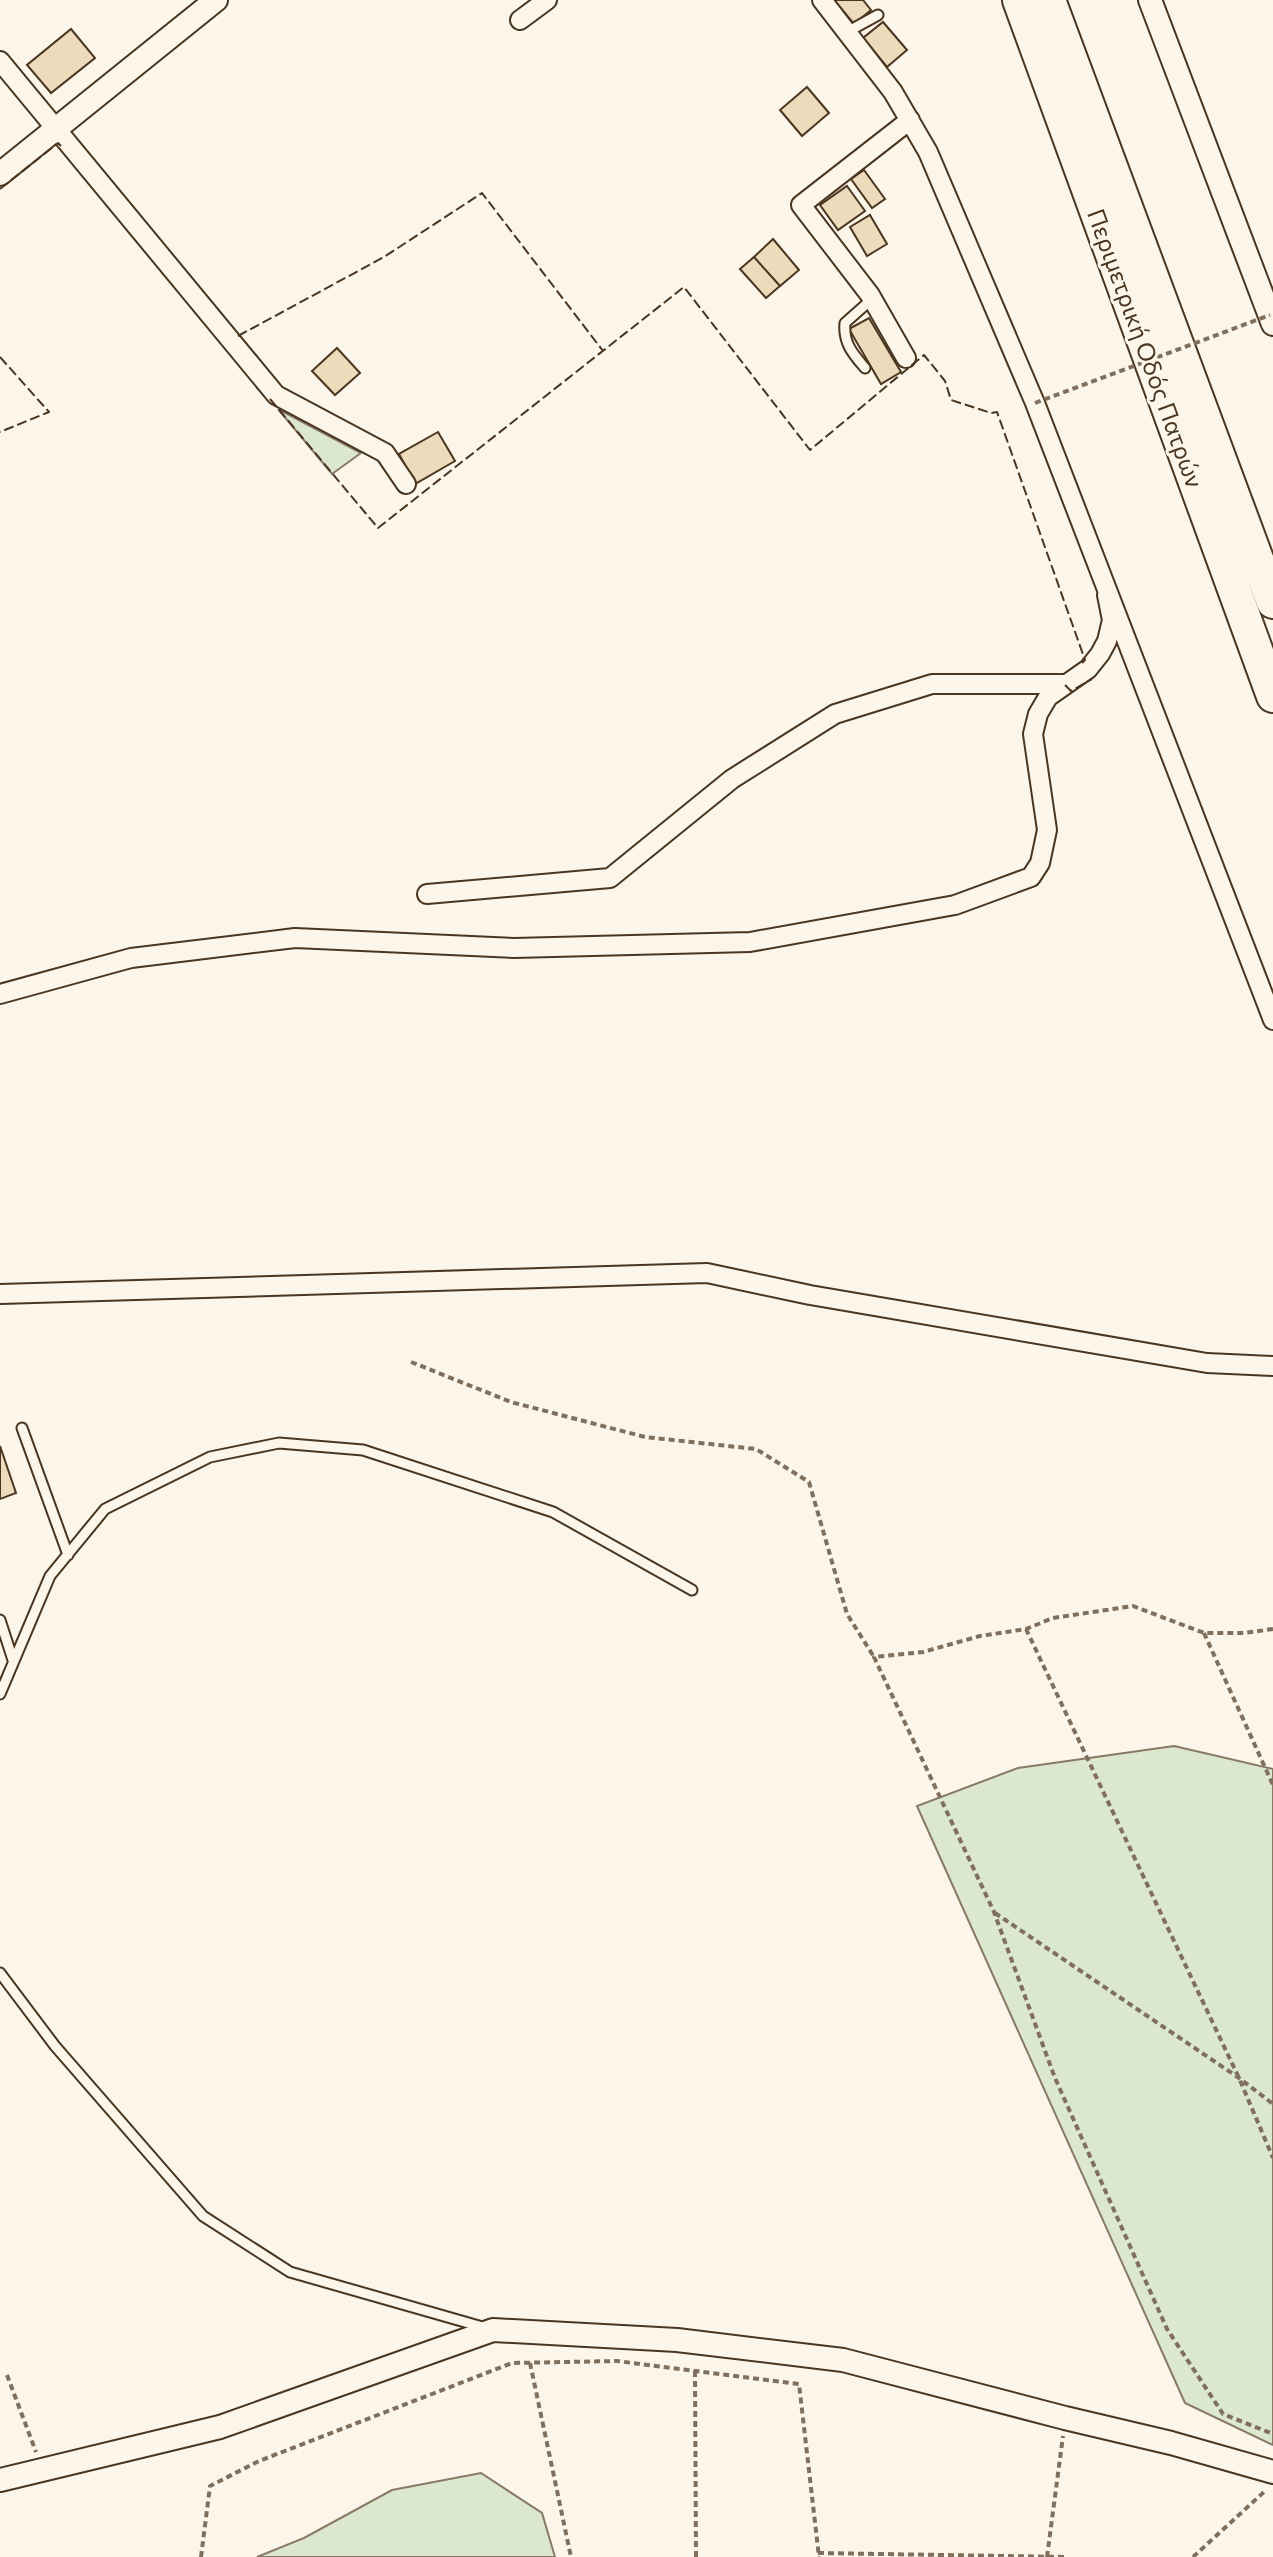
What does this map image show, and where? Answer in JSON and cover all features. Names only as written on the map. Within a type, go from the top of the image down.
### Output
[{"type":"highway","name":"Περιμετρική Οδός Πατρών","points":[[1019,0],[1273,696]]},
{"type":"highway","name":"Περιμετρική Οδός Πατρών","points":[[1049,0],[1273,602]]},
{"type":"street","points":[[0,174],[216,0]]},
{"type":"street","points":[[520,20],[547,0]]},
{"type":"street","points":[[822,0],[910,120],[928,152],[1035,403],[1273,1020]]},
{"type":"street","points":[[1150,0],[1271,319]]},
{"type":"street","points":[[0,61],[276,395],[385,453],[406,484]]},
{"type":"street","points":[[906,358],[872,299],[801,205],[910,120]]},
{"type":"street","points":[[0,994],[131,958],[295,938],[514,948],[750,942],[955,905],[1031,877],[1040,863],[1047,830],[1033,734],[1038,714],[1048,697],[1088,669],[1107,641],[1112,620],[1107,595]]},
{"type":"street","points":[[427,894],[610,878],[732,779],[835,714],[932,684],[1064,684]]},
{"type":"street","points":[[0,1294],[707,1273],[810,1295],[1207,1363],[1273,1366]]},
{"type":"street","points":[[0,2480],[220,2427],[493,2330],[677,2340],[843,2360],[1273,2472]]},
{"type":"lane","points":[[847,32],[878,15]]},
{"type":"lane","points":[[865,368],[849,349],[844,332],[845,323],[872,299]]},
{"type":"lane","points":[[22,1428],[68,1555]]},
{"type":"lane","points":[[0,1694],[50,1576],[105,1509],[210,1457],[279,1443],[363,1450],[553,1512],[692,1590]]},
{"type":"lane","points":[[0,1620],[13,1660]]},
{"type":"lane","points":[[0,1973],[55,2046],[203,2216],[290,2272],[493,2330]]},
{"type":"path","points":[[1035,403],[1271,319]]},
{"type":"path","points":[[411,1362],[511,1402],[630,1433],[756,1449],[809,1482],[847,1614],[874,1657],[994,1912],[1055,2078],[1167,2329],[1223,2414],[1273,2434]]},
{"type":"path","points":[[874,1657],[923,1652],[980,1636],[1026,1629],[1053,1618],[1133,1606],[1204,1633],[1273,1629]]},
{"type":"path","points":[[1026,1629],[1239,2078],[1273,2158]]},
{"type":"path","points":[[1204,1633],[1273,1785]]},
{"type":"path","points":[[994,1912],[1273,2104]]},
{"type":"path","points":[[201,2557],[210,2486],[259,2461],[512,2363],[617,2361],[799,2384],[818,2555],[1067,2557]]},
{"type":"path","points":[[530,2363],[571,2557]]},
{"type":"path","points":[[695,2371],[696,2557]]},
{"type":"path","points":[[7,2375],[43,2470]]},
{"type":"path","points":[[1047,2557],[1065,2418]]},
{"type":"path","points":[[1193,2557],[1273,2484]]},
{"type":"green space","points":[[278,409],[361,453],[332,474]]},
{"type":"green space","points":[[1174,1746],[1273,1769],[1273,2445],[1185,2403],[917,1806],[1018,1768]]},
{"type":"green space","points":[[481,2473],[542,2513],[555,2557],[257,2557],[304,2538],[392,2490]]},
{"type":"building","points":[[834,0],[863,0],[871,10],[854,24]]},
{"type":"building","points":[[883,22],[907,50],[887,67],[863,38]]},
{"type":"building","points":[[71,29],[95,58],[51,93],[27,65]]},
{"type":"building","points":[[807,87],[829,113],[802,136],[780,110]]},
{"type":"building","points":[[864,170],[885,199],[872,208],[851,179]]},
{"type":"building","points":[[847,186],[865,211],[838,230],[820,205]]},
{"type":"building","points":[[870,215],[887,244],[867,256],[850,227]]},
{"type":"building","points":[[773,239],[799,270],[780,286],[754,257]]},
{"type":"building","points":[[754,257],[780,286],[766,298],[740,269]]},
{"type":"building","points":[[869,318],[901,372],[881,384],[849,329]]},
{"type":"building","points":[[337,348],[360,373],[335,395],[312,371]]},
{"type":"building","points":[[438,432],[455,461],[415,484],[399,454]]},
{"type":"building","points":[[0,1446],[16,1493],[0,1499]]},
{"type":"fence","points":[[0,189],[58,143],[61,146]]},
{"type":"fence","points":[[238,336],[384,257],[482,193],[603,351]]},
{"type":"fence","points":[[270,399],[378,528],[684,287],[810,450],[924,355],[945,381],[951,400],[991,413],[997,412],[1085,660],[1082,663]]},
{"type":"fence","points":[[0,357],[49,412],[0,432]]},
{"type":"fence","points":[[1065,685],[1071,691],[1092,679]]}]
